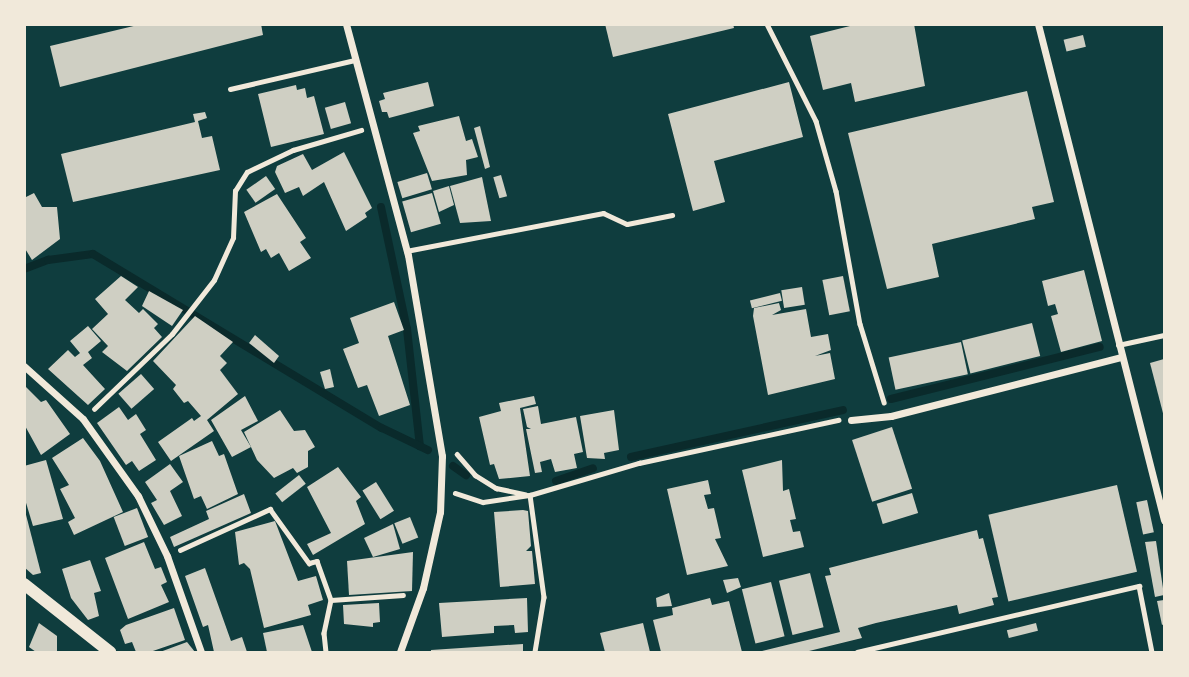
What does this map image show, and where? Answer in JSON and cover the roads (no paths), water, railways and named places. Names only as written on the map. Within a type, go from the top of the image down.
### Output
[{"type":"street","points":[[346,24],[405,251],[439,438],[440,512],[420,594],[400,653]]},
{"type":"street","points":[[1038,24],[1164,520]]},
{"type":"street","points":[[851,420],[891,416],[1121,357]]},
{"type":"street","points":[[24,366],[83,419],[138,496],[167,556],[201,653]]},
{"type":"street","points":[[24,584],[110,653]]},
{"type":"lane","points":[[230,89],[355,60]]},
{"type":"lane","points":[[405,251],[603,213],[627,224],[672,215]]},
{"type":"lane","points":[[1118,345],[1164,335]]},
{"type":"waterway","points":[[381,207],[407,329],[420,446]]},
{"type":"waterway","points":[[24,269],[48,260],[93,254],[382,428],[428,450]]},
{"type":"waterway","points":[[891,399],[1100,347]]},
{"type":"waterway","points":[[631,457],[843,410]]},
{"type":"waterway","points":[[453,466],[466,475]]},
{"type":"waterway","points":[[556,481],[593,468]]}]
